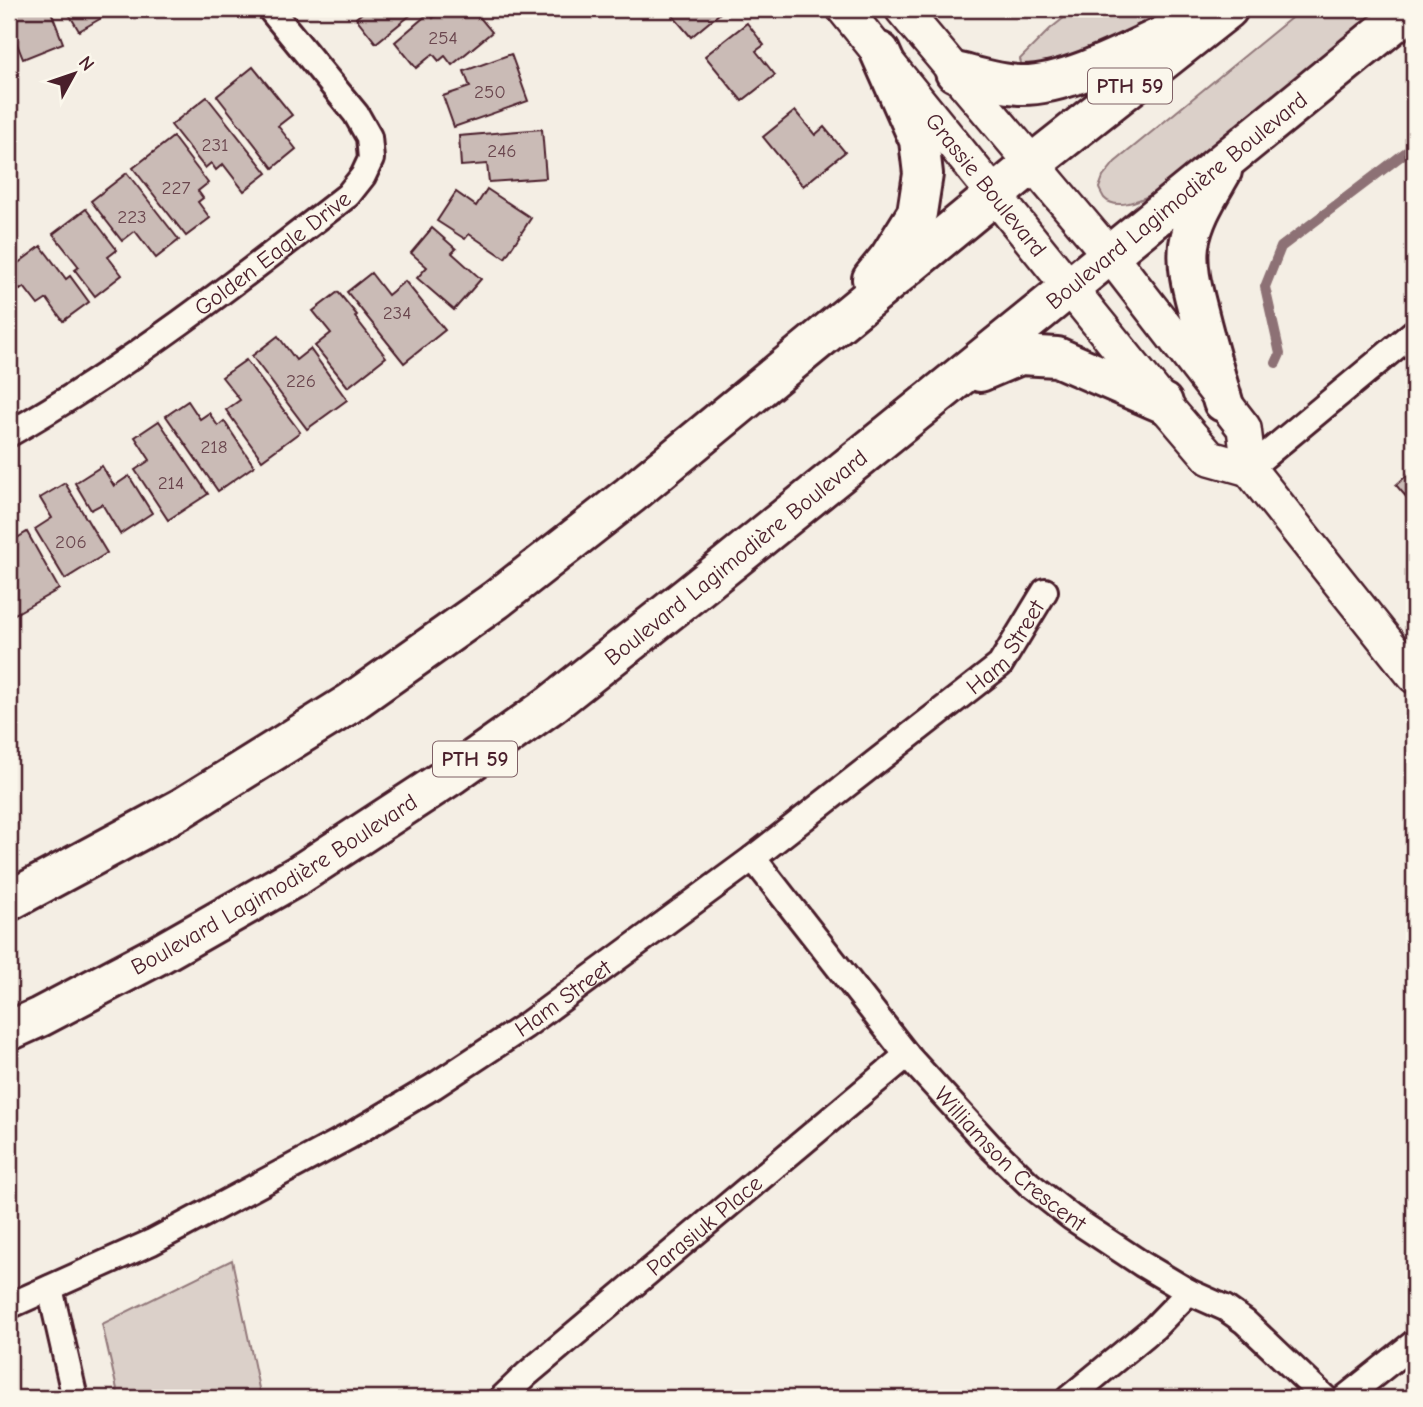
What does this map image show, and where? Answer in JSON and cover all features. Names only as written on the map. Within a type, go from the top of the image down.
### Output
[{"type":"main road","name":"Grassie Boulevard","points":[[844,9],[1210,458],[1249,469],[1244,428],[1109,254],[902,9]]},
{"type":"main road","points":[[955,72],[1019,85],[1058,79],[1107,62],[1222,9]]},
{"type":"main road","name":"PTH 59","points":[[9,901],[183,808],[349,704],[506,592],[630,495],[1032,164],[1228,9]]},
{"type":"main road","name":"Boulevard Lagimodière Boulevard","points":[[9,1031],[158,955],[298,876],[453,774],[552,704],[1411,9]]},
{"type":"main road","points":[[837,323],[888,258],[917,213],[923,174],[919,140],[880,52]]},
{"type":"main road","points":[[1223,402],[1191,288],[1189,243],[1202,206],[1224,168],[1244,145]]},
{"type":"main road","points":[[899,425],[977,373],[1020,355],[1057,357],[1163,403]]},
{"type":"main road","points":[[1249,469],[1414,676]]},
{"type":"street","name":"Golden Eagle Drive","points":[[9,434],[130,358],[221,294],[348,195],[363,176],[371,159],[369,137],[356,114],[270,9]]},
{"type":"street","points":[[1249,469],[1414,332]]},
{"type":"street","name":"Ham Street","points":[[9,1306],[152,1242],[348,1137],[434,1086],[525,1026],[753,858],[1000,665],[1045,591]]},
{"type":"street","name":"Williamson Crescent","points":[[753,858],[907,1055],[989,1146],[1029,1184],[1071,1217],[1142,1264],[1189,1292],[1225,1308],[1245,1322],[1325,1398]]},
{"type":"street","name":"Parasiuk Place","points":[[502,1398],[537,1365],[907,1055]]},
{"type":"street","points":[[50,1288],[75,1398]]},
{"type":"street","points":[[1069,1398],[1155,1327],[1189,1292]]},
{"type":"street","points":[[1345,1398],[1414,1343]]},
{"type":"shaded area","points":[[1075,9],[1170,9],[1151,24],[1098,51],[1023,71],[1020,59]]},
{"type":"shaded area","points":[[1302,9],[1383,9],[1153,194],[1121,204],[1109,202],[1104,198],[1099,188],[1103,177],[1115,162]]},
{"type":"shaded area","points":[[232,1260],[261,1398],[119,1398],[102,1324]]},
{"type":"building","points":[[9,9],[50,9],[63,43],[23,59],[9,24]]},
{"type":"building","points":[[66,9],[117,9],[79,31]]},
{"type":"building","points":[[367,9],[418,9],[376,43],[356,18]]},
{"type":"building","points":[[444,9],[473,9],[492,32],[452,65],[445,56],[439,61],[433,54],[416,68],[395,42],[429,13],[433,18]]},
{"type":"building","points":[[667,9],[725,9],[691,37]]},
{"type":"building","points":[[747,23],[764,45],[756,51],[775,75],[742,101],[705,56]]},
{"type":"building","points":[[511,54],[528,101],[454,127],[443,96],[470,87],[464,71]]},
{"type":"building","points":[[253,67],[292,115],[278,126],[296,149],[273,168],[217,96]]},
{"type":"building","points":[[207,97],[267,173],[244,191],[223,164],[216,170],[211,163],[205,168],[171,125]]},
{"type":"building","points":[[795,111],[815,135],[824,127],[845,152],[803,186],[763,137]]},
{"type":"building","points":[[542,129],[546,178],[489,182],[487,164],[461,166],[459,136]]},
{"type":"building","points":[[173,137],[208,183],[198,191],[203,198],[198,202],[210,218],[186,236],[133,168]]},
{"type":"building","points":[[127,173],[179,240],[156,258],[135,231],[122,241],[91,201]]},
{"type":"building","points":[[487,189],[531,218],[505,258],[469,234],[465,239],[437,221],[456,192],[476,206]]},
{"type":"building","points":[[86,209],[117,250],[108,257],[122,275],[95,296],[75,270],[79,267],[53,234]]},
{"type":"building","points":[[432,228],[456,249],[452,253],[481,279],[454,310],[417,278],[427,267],[411,253]]},
{"type":"building","points":[[41,246],[66,279],[70,276],[89,302],[63,321],[47,299],[38,305],[24,287],[20,290],[9,276],[9,270]]},
{"type":"building","points":[[371,273],[388,295],[405,281],[445,330],[404,363],[347,292]]},
{"type":"building","points":[[338,292],[386,357],[348,387],[315,346],[331,333],[313,311]]},
{"type":"building","points":[[278,336],[296,360],[310,349],[347,400],[307,429],[252,356]]},
{"type":"building","points":[[246,360],[300,432],[262,460],[226,410],[240,400],[222,377]]},
{"type":"building","points":[[188,401],[200,419],[209,413],[218,426],[224,421],[254,466],[218,491],[166,416]]},
{"type":"building","points":[[159,421],[208,494],[168,520],[135,470],[150,460],[135,437]]},
{"type":"building","points":[[102,466],[114,486],[129,476],[152,513],[120,534],[102,504],[91,510],[75,483]]},
{"type":"building","points":[[1414,469],[1414,506],[1396,485]]},
{"type":"building","points":[[65,483],[107,553],[65,579],[35,529],[52,518],[40,498]]},
{"type":"building","points":[[27,532],[59,589],[15,614],[9,604],[9,543]]},
{"type":"waterway","points":[[1276,363],[1280,354],[1265,287],[1281,247],[1414,146]]}]
